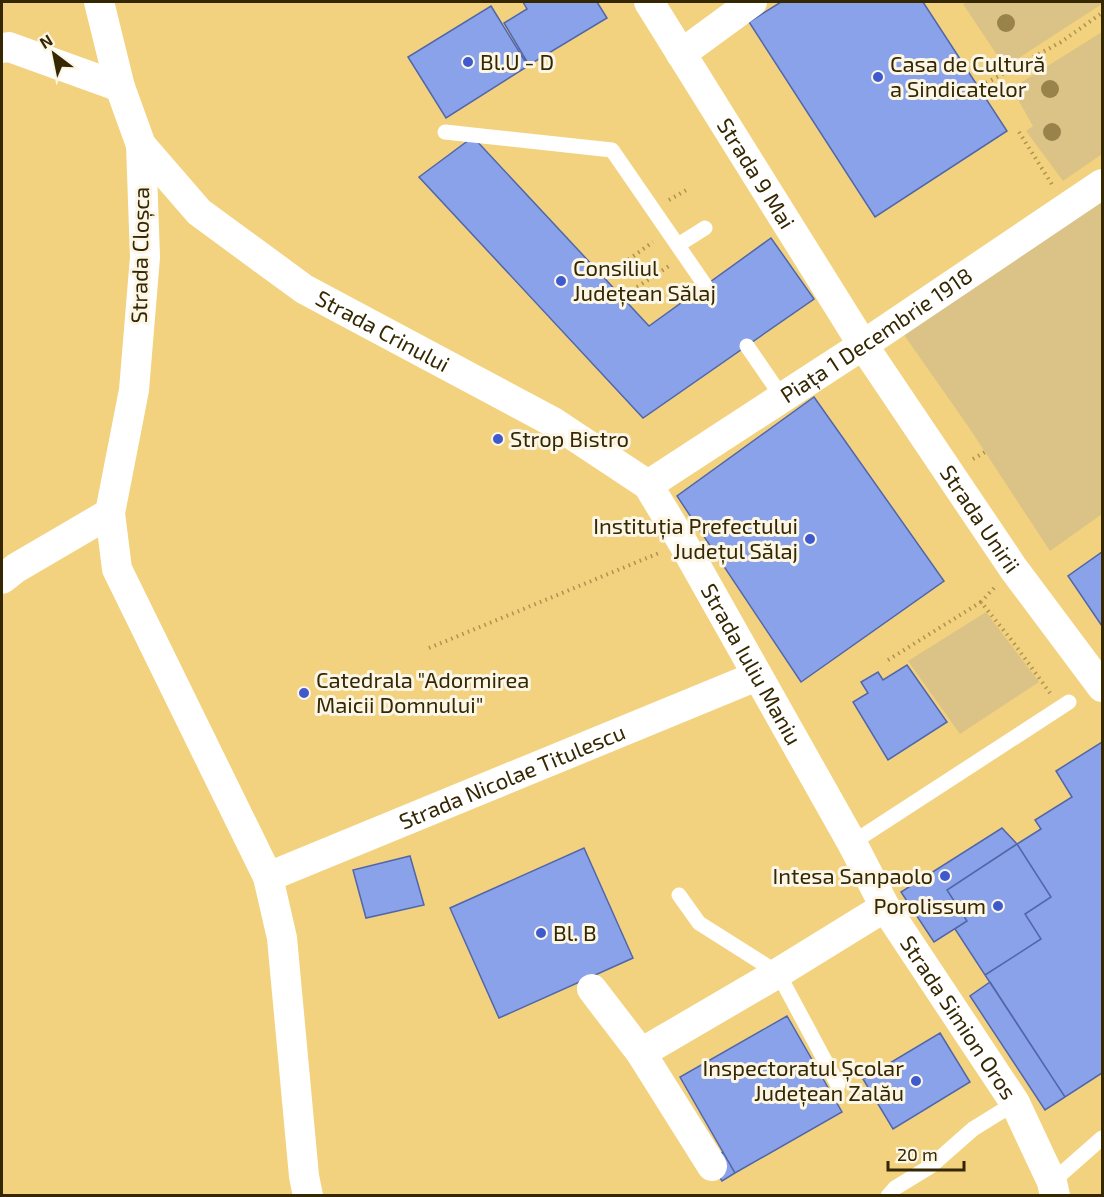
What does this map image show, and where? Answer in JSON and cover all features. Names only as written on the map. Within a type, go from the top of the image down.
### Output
[{"type":"street","name":"Strada Cloșca","points":[[99,2],[120,87],[141,145],[145,257],[134,390],[110,513]]},
{"type":"street","name":"Strada 9 Mai","points":[[649,2],[862,345]]},
{"type":"street","points":[[681,54],[752,2]]},
{"type":"street","points":[[2,48],[9,47],[120,87]]},
{"type":"street","name":"Strada Crinului","points":[[141,145],[199,212],[304,289],[553,422],[648,485]]},
{"type":"street","name":"Piața 1 Decembrie 1918","points":[[648,485],[1102,184]]},
{"type":"street","name":"Strada Unirii","points":[[862,345],[1013,568],[1102,687]]},
{"type":"street","name":"Strada Iuliu Maniu","points":[[648,485],[852,843]]},
{"type":"street","points":[[2,579],[16,568],[110,513],[117,568],[268,877],[282,938],[304,1176],[308,1196]]},
{"type":"street","name":"Strada Nicolae Titulescu","points":[[268,877],[757,676]]},
{"type":"street","name":"Strada Simion Oros","points":[[852,843],[885,907],[1015,1103],[1053,1189]]},
{"type":"street","points":[[641,1053],[885,907]]},
{"type":"street","points":[[592,989],[641,1053],[712,1166]]},
{"type":"lane","points":[[445,132],[612,150],[705,285]]},
{"type":"lane","points":[[681,251],[705,228]]},
{"type":"lane","points":[[747,346],[782,397]]},
{"type":"lane","points":[[852,843],[1065,705]]},
{"type":"lane","points":[[679,895],[699,923],[778,973],[838,1085]]},
{"type":"lane","points":[[888,1196],[895,1188],[931,1166],[974,1129],[1015,1103]]},
{"type":"lane","points":[[1053,1189],[1102,1138]]},
{"type":"path","points":[[987,83],[1061,42],[1102,13]]},
{"type":"path","points":[[1019,132],[1066,207]]},
{"type":"path","points":[[604,277],[668,231]]},
{"type":"path","points":[[622,297],[681,251]]},
{"type":"path","points":[[429,648],[683,543]]},
{"type":"path","points":[[888,660],[981,602],[1013,568]]},
{"type":"path","points":[[981,602],[1065,705]]},
{"type":"shaded area","points":[[967,2],[1102,2],[1102,4],[1005,67],[963,4]]},
{"type":"shaded area","points":[[1102,32],[1102,154],[1063,181],[1026,131],[1033,126],[1017,98],[1017,85]]},
{"type":"shaded area","points":[[1102,196],[1102,514],[1050,551],[970,429],[902,332]]},
{"type":"shaded area","points":[[986,612],[1039,682],[960,734],[908,661]]},
{"type":"building","points":[[523,2],[597,2],[607,18],[529,65],[504,23],[527,9]]},
{"type":"building","name":"Casa de Cultură a Sindicatelor","points":[[781,2],[923,2],[1007,131],[875,217],[749,22]]},
{"type":"building","name":"Bl.U - D","points":[[491,6],[528,66],[446,118],[408,57]]},
{"type":"building","name":"Consiliul Județean Sălaj","points":[[473,137],[649,326],[771,238],[814,299],[643,418],[419,177]]},
{"type":"building","name":"Instituția Prefectului Județul Sălaj","points":[[814,397],[944,581],[801,682],[677,496]]},
{"type":"building","points":[[1102,552],[1102,626],[1068,576]]},
{"type":"building","points":[[907,665],[947,722],[888,760],[853,702],[868,693],[861,682],[878,672],[883,680]]},
{"type":"building","points":[[1102,742],[1102,1073],[1065,1097],[985,975],[1041,939],[1025,914],[1051,897],[1017,844],[1041,829],[1035,820],[1072,797],[1056,771]]},
{"type":"building","points":[[1002,828],[1017,844],[947,890],[967,921],[934,942],[901,892]]},
{"type":"building","name":"Porolissum","points":[[1017,844],[1051,897],[1025,914],[1041,939],[985,975],[955,929],[967,921],[947,890]]},
{"type":"building","name":"Bl. B","points":[[584,848],[633,958],[499,1018],[450,908]]},
{"type":"building","points":[[410,856],[424,905],[366,918],[353,870]]},
{"type":"building","points":[[990,982],[1065,1097],[1045,1110],[970,996]]},
{"type":"building","points":[[787,1016],[842,1112],[735,1173],[680,1077]]},
{"type":"building","name":"Inspectoratul Școlar Județean Zalău","points":[[940,1033],[970,1082],[893,1129],[863,1079]]},
{"type":"building","points":[[723,1152],[735,1173],[722,1181],[712,1166],[710,1158]]},
{"type":"place","name":"Bl.U - D","points":[[468,62]]},
{"type":"place","name":"Casa de Cultură a Sindicatelor","points":[[878,77]]},
{"type":"place","name":"Consiliul Județean Sălaj","points":[[561,281]]},
{"type":"place","name":"Strop Bistro","points":[[498,439]]},
{"type":"place","name":"Instituția Prefectului Județul Sălaj","points":[[810,539]]},
{"type":"place","name":"Catedrala \"Adormirea Maicii Domnului\"","points":[[304,693]]},
{"type":"place","name":"Intesa Sanpaolo","points":[[945,876]]},
{"type":"place","name":"Porolissum","points":[[998,906]]},
{"type":"place","name":"Bl. B","points":[[541,933]]},
{"type":"place","name":"Inspectoratul Școlar Județean Zalău","points":[[916,1081]]}]
